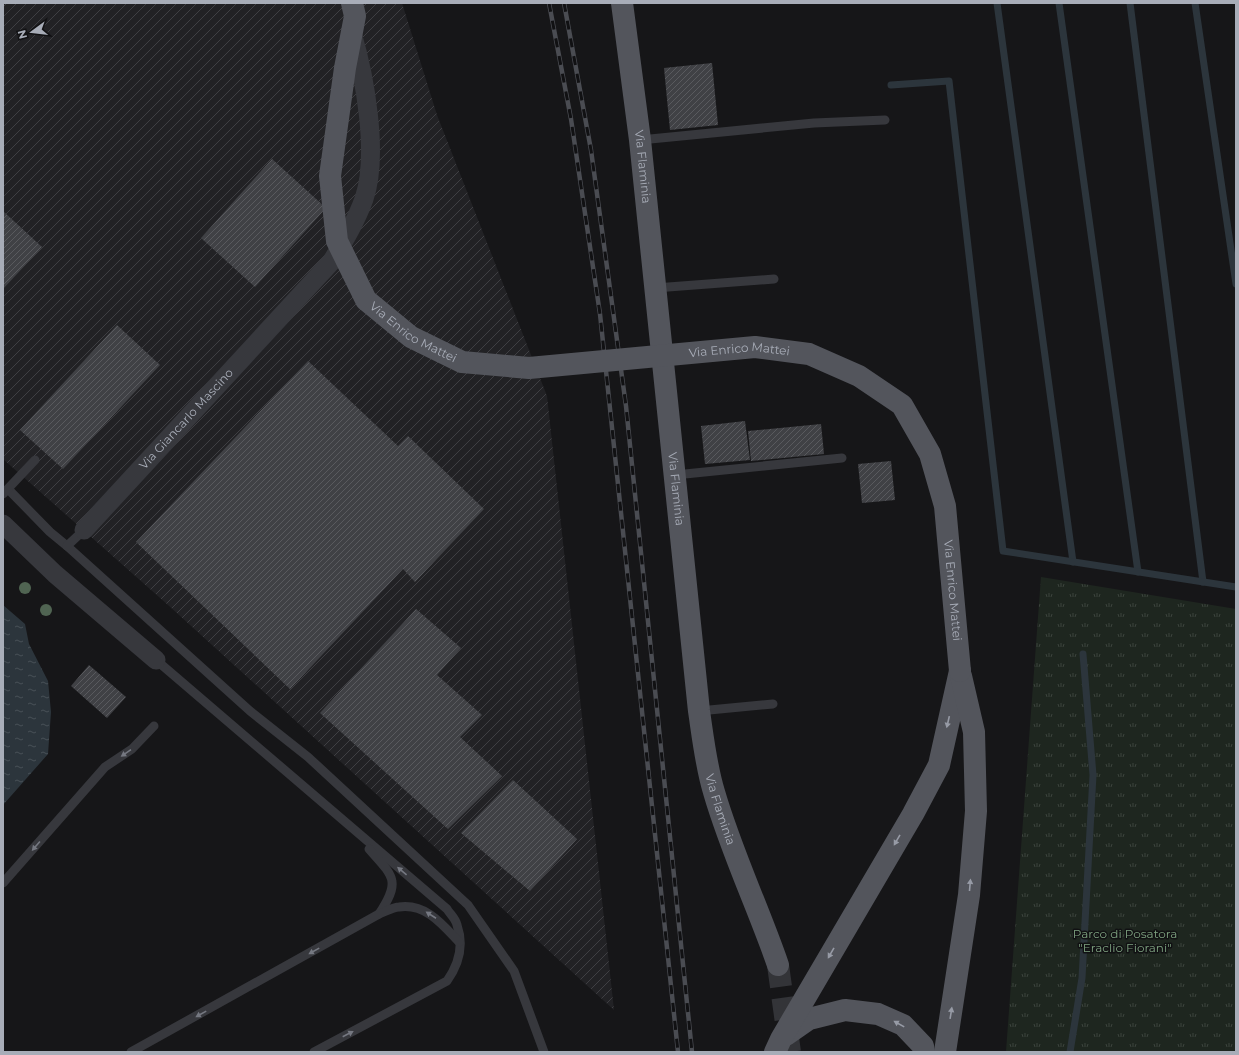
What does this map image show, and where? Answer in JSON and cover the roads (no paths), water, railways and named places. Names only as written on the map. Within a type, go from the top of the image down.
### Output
[{"type":"main road","name":"Via Enrico Mattei","points":[[352,3],[354,16],[330,176],[337,241],[366,300],[411,336],[462,362],[528,368],[755,347],[809,354],[859,376],[902,405],[930,454],[944,506],[960,671]]},
{"type":"main road","name":"Via Flaminia","points":[[622,3],[640,140],[704,751],[714,792],[778,965]]},
{"type":"main road","points":[[778,1045],[913,814],[939,766],[960,671]]},
{"type":"main road","points":[[945,1052],[969,895],[976,811],[974,732],[960,671]]},
{"type":"main road","points":[[778,1045],[809,1018],[845,1010],[878,1014],[903,1025],[923,1046],[924,1052]]},
{"type":"street","name":"Via Giancarlo Mascino","points":[[84,530],[332,261],[349,234],[364,197],[369,167],[369,132],[366,97],[356,45],[343,3]]},
{"type":"street","points":[[3,524],[55,574],[156,660]]},
{"type":"lane","points":[[640,140],[814,123],[885,120]]},
{"type":"lane","points":[[655,288],[774,279]]},
{"type":"lane","points":[[674,475],[842,458]]},
{"type":"lane","points":[[35,460],[5,492],[250,711],[308,757],[468,905],[514,971],[544,1052]]},
{"type":"lane","points":[[67,546],[84,530]]},
{"type":"lane","points":[[156,660],[447,909],[457,924],[460,956],[455,970],[447,981],[314,1052]]},
{"type":"lane","points":[[699,711],[773,704]]},
{"type":"lane","points":[[3,884],[105,767],[132,749],[154,726]]},
{"type":"lane","points":[[347,824],[384,865],[393,881],[391,896],[379,914]]},
{"type":"lane","points":[[131,1052],[379,914],[399,907],[421,908],[440,921],[459,942]]},
{"type":"water","points":[[3,605],[25,624],[29,644],[48,681],[51,712],[48,754],[3,805]]},
{"type":"waterway","points":[[997,3],[1073,562]]},
{"type":"waterway","points":[[1059,3],[1138,572]]},
{"type":"waterway","points":[[1130,3],[1203,582]]},
{"type":"waterway","points":[[1195,3],[1236,284]]},
{"type":"waterway","points":[[891,85],[949,81],[1003,551],[1236,587]]},
{"type":"waterway","points":[[1070,1052],[1082,978],[1093,775],[1083,654]]},
{"type":"tunnel","points":[[778,965],[790,1052]]},
{"type":"railway","points":[[549,3],[571,119],[600,314],[678,1052]]},
{"type":"railway","points":[[564,3],[591,150],[626,406],[692,1052]]},
{"type":"park label","name":"Parco di Posatora \"Eraclio Fiorani\"","points":[[1125,941]]}]
